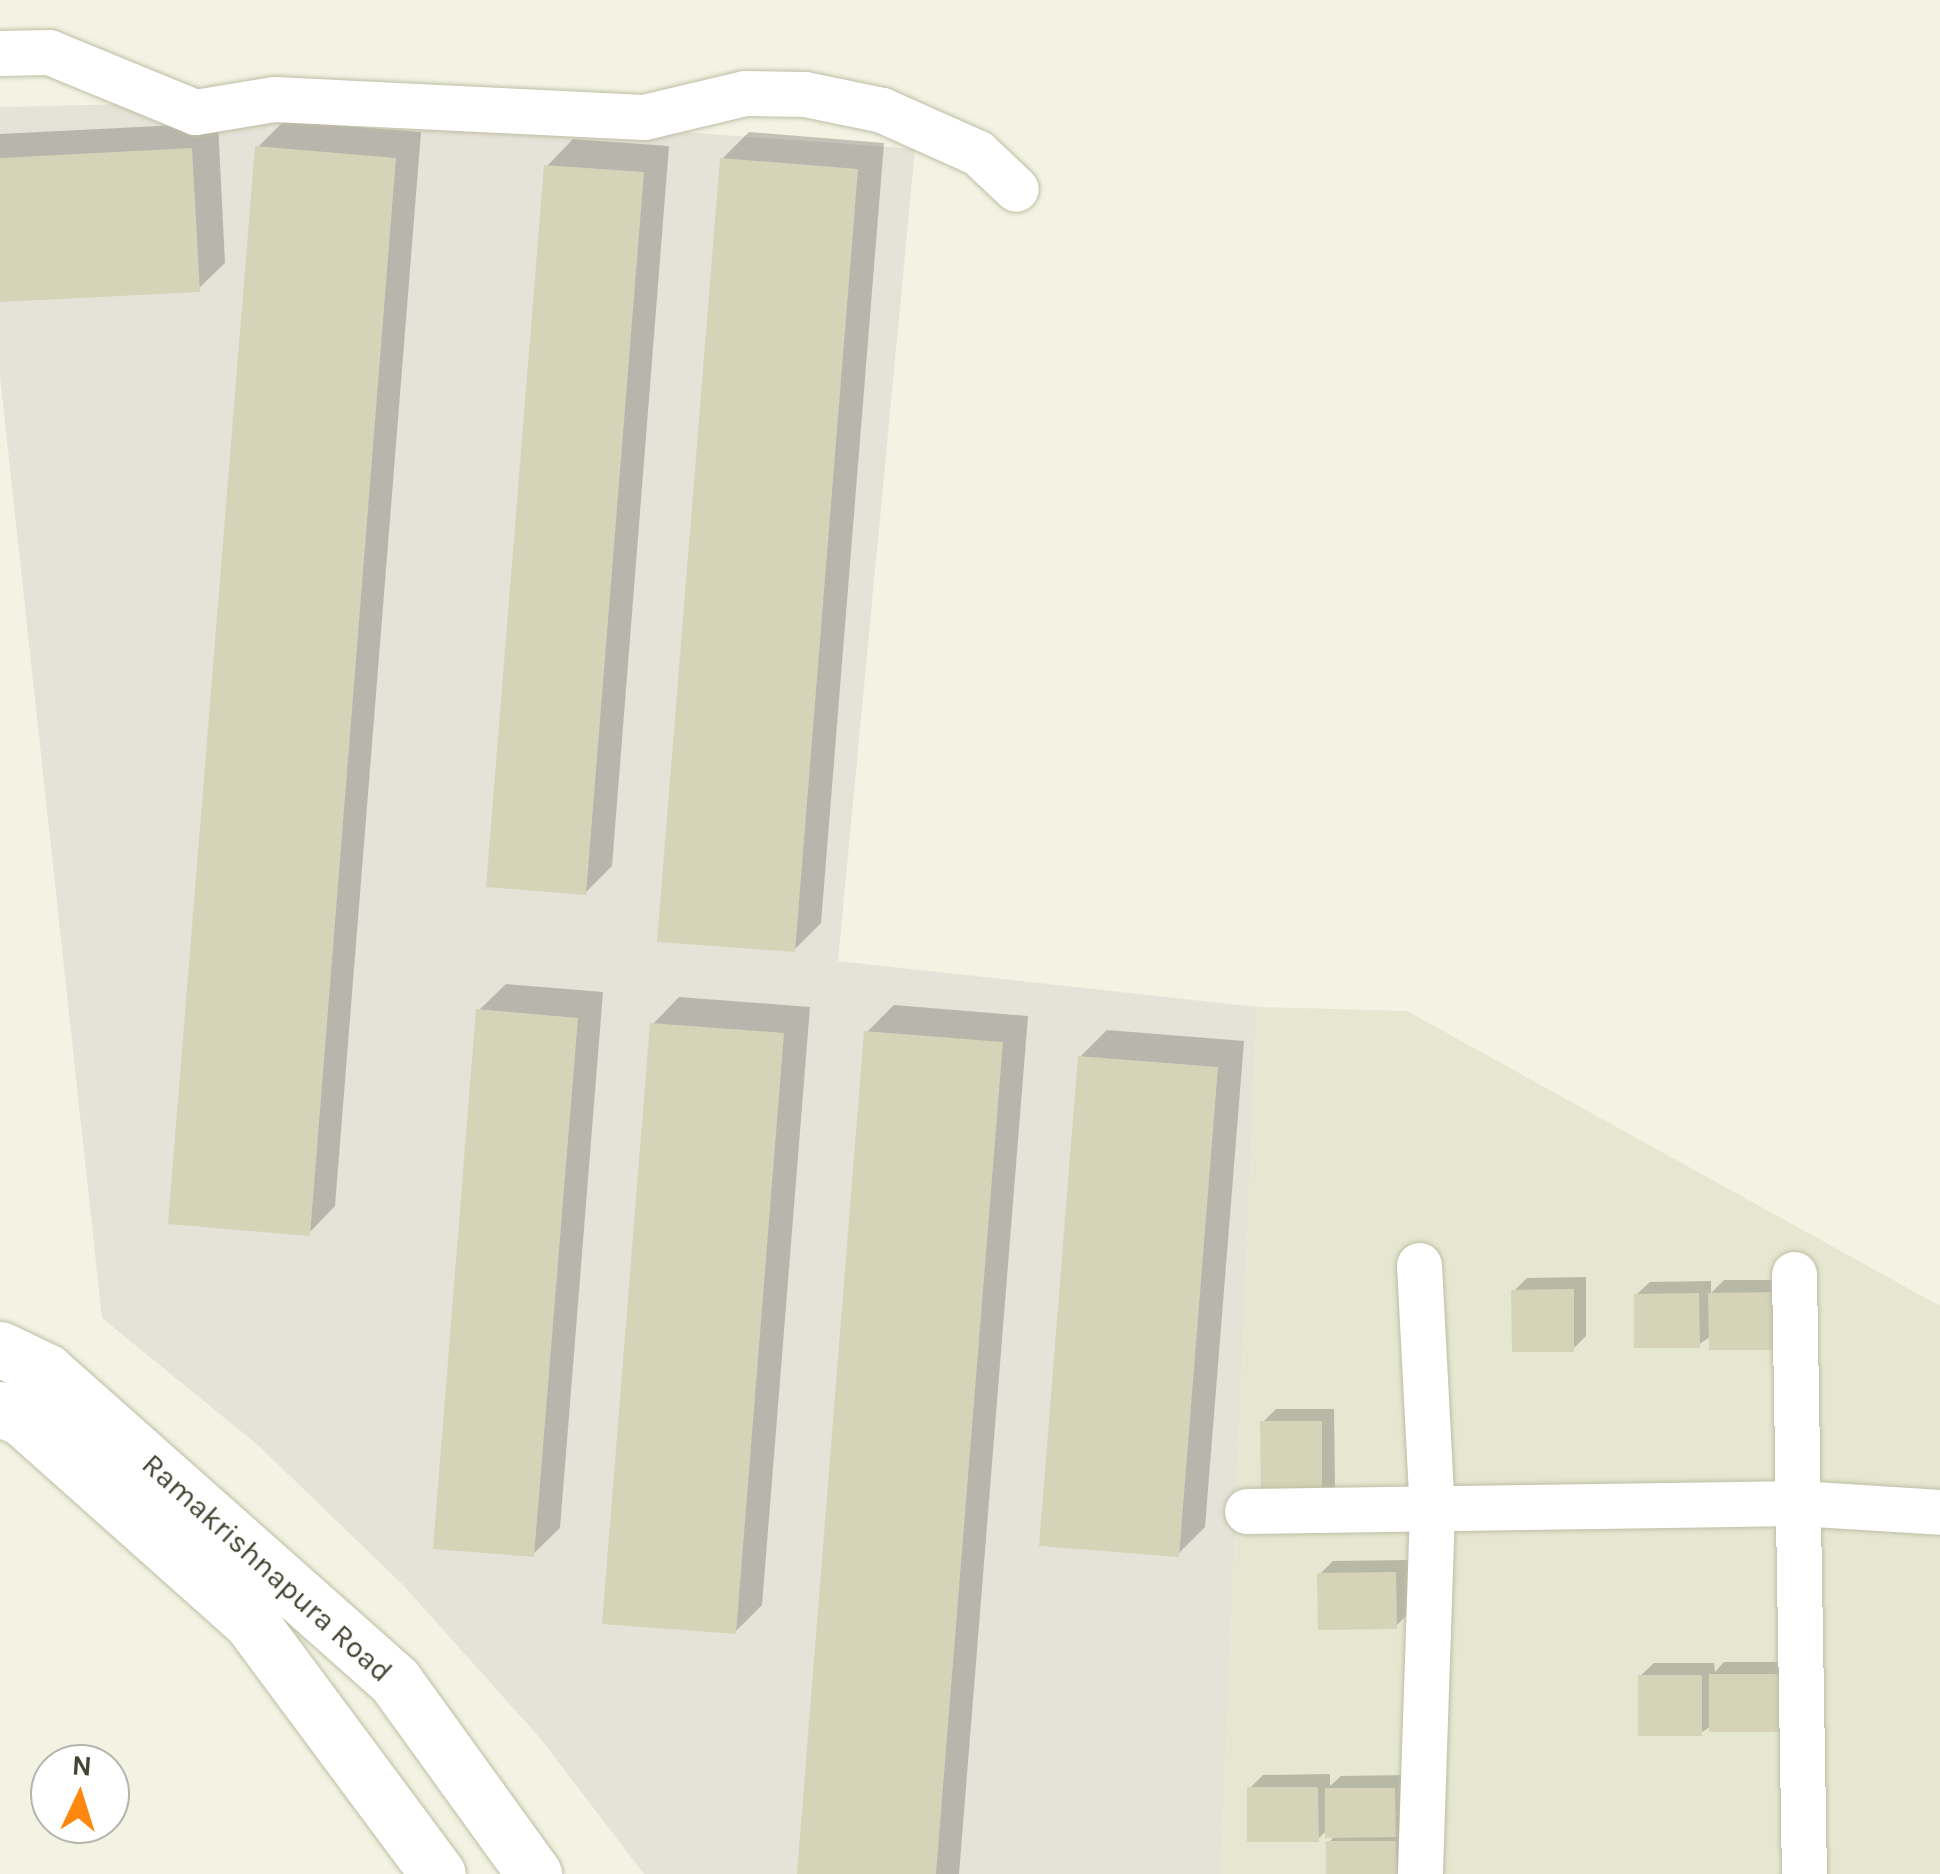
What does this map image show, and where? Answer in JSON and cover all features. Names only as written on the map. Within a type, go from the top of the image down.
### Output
[{"type":"street","points":[[0,52],[48,52],[195,112],[274,99],[644,117],[744,93],[804,94],[898,117],[978,153],[1016,190]]},
{"type":"street","points":[[1419,1266],[1432,1509],[1420,1874]]},
{"type":"street","points":[[1794,1274],[1804,1874]]},
{"type":"street","name":"Ramakrishnapura Road","points":[[0,1349],[46,1371],[395,1681],[534,1874]]},
{"type":"street","name":"Ramakrishnapura Road","points":[[0,1409],[22,1418],[250,1621],[438,1874]]},
{"type":"street","points":[[1247,1510],[1798,1503],[1940,1512]]},
{"type":"shaded area","points":[[262,101],[915,149],[838,961],[1257,1007],[1221,1874],[644,1874],[540,1738],[404,1586],[259,1446],[102,1318],[0,376],[0,107]]},
{"type":"shaded area","points":[[1257,1007],[1407,1011],[1940,1306],[1940,1874],[1221,1874]]},
{"type":"building","points":[[255,146],[396,158],[310,1236],[168,1224]]},
{"type":"building","points":[[192,148],[200,292],[0,302],[0,158]]},
{"type":"building","points":[[720,158],[858,169],[795,952],[657,942]]},
{"type":"building","points":[[544,165],[644,172],[586,895],[486,887]]},
{"type":"building","points":[[476,1009],[578,1018],[534,1557],[433,1549]]},
{"type":"building","points":[[650,1023],[784,1033],[736,1634],[602,1624]]},
{"type":"building","points":[[864,1031],[1003,1042],[936,1874],[797,1874]]},
{"type":"building","points":[[1078,1056],[1218,1067],[1179,1557],[1039,1546]]},
{"type":"building","points":[[1574,1289],[1574,1352],[1512,1352],[1511,1290]]},
{"type":"building","points":[[1784,1292],[1784,1350],[1709,1350],[1708,1293]]},
{"type":"building","points":[[1699,1293],[1700,1348],[1634,1348],[1634,1294]]},
{"type":"building","points":[[1260,1421],[1322,1421],[1322,1502],[1261,1503]]},
{"type":"building","points":[[1396,1572],[1397,1629],[1318,1630],[1317,1573]]},
{"type":"building","points":[[1709,1674],[1791,1674],[1792,1732],[1709,1732]]},
{"type":"building","points":[[1638,1675],[1702,1675],[1702,1736],[1638,1736]]},
{"type":"building","points":[[1247,1787],[1318,1787],[1319,1842],[1247,1842]]},
{"type":"building","points":[[1325,1788],[1395,1788],[1396,1837],[1325,1838]]},
{"type":"building","points":[[1326,1841],[1396,1841],[1397,1874],[1326,1874]]}]
